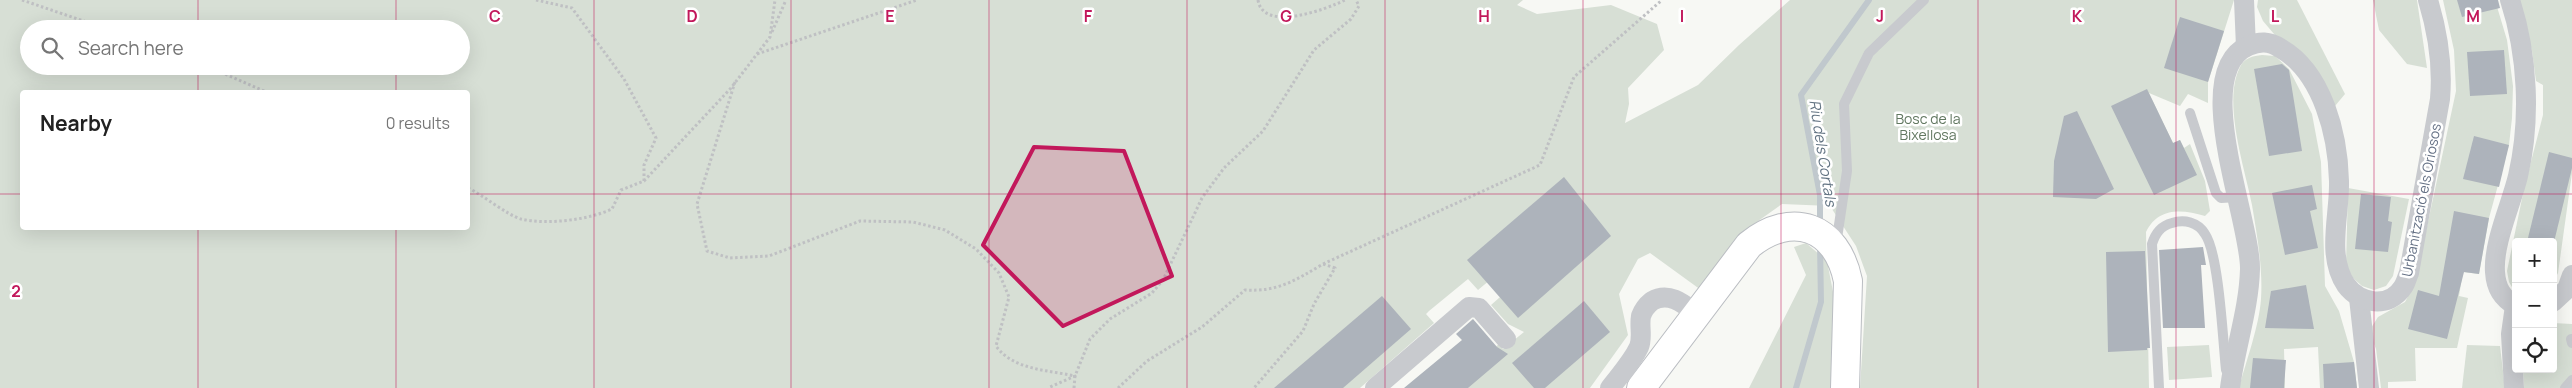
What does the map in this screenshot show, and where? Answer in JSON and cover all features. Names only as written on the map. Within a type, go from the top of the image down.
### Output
[{"type":"main road","points":[[1641,388],[1748,245],[1763,233],[1787,225],[1798,225],[1812,230],[1836,246],[1845,263],[1848,280],[1845,388]]},
{"type":"street","points":[[2244,0],[2246,47]]},
{"type":"street","name":"Urbanització els Oriosos","points":[[2359,298],[2370,302],[2393,297],[2404,287],[2409,273],[2442,82],[2440,52],[2428,0]]},
{"type":"street","points":[[2510,0],[2517,20],[2523,57],[2526,89],[2525,130],[2518,175],[2501,236],[2495,272],[2499,290],[2504,298],[2512,303]]},
{"type":"street","points":[[2230,387],[2249,289],[2250,267],[2245,225],[2226,148],[2222,110],[2229,66],[2236,54],[2246,47],[2260,42],[2272,43],[2286,51],[2312,81],[2321,99],[2332,131],[2339,182],[2335,258],[2342,278],[2359,298],[2369,388]]},
{"type":"street","points":[[2557,298],[2567,289],[2572,275]]},
{"type":"street","points":[[1610,388],[1631,361],[1639,347],[1641,318],[1643,310],[1649,304],[1656,299],[1668,297],[1680,300],[1697,314]]},
{"type":"street","points":[[1375,388],[1469,308],[1479,308],[1506,339]]},
{"type":"street","points":[[2512,328],[2514,388]]},
{"type":"lane","points":[[1836,246],[1847,171],[1844,104],[1869,53],[1924,0]]},
{"type":"lane","points":[[2190,113],[2216,193],[2221,198],[2238,197]]},
{"type":"lane","points":[[2159,388],[2152,244],[2155,234],[2163,226],[2185,220],[2197,224],[2206,234],[2212,253],[2230,387]]},
{"type":"lane","points":[[2564,388],[2572,380]]},
{"type":"path","points":[[22,0],[81,20]]},
{"type":"path","points":[[536,0],[572,8],[624,79],[656,138],[644,165],[644,181]]},
{"type":"path","points":[[770,37],[775,0]]},
{"type":"path","points":[[470,189],[520,218],[550,220],[592,218],[612,209],[621,190],[644,181],[735,82],[770,37],[786,0]]},
{"type":"path","points":[[757,54],[916,0]]},
{"type":"path","points":[[1258,0],[1259,5],[1266,12],[1281,18],[1335,5],[1345,0]]},
{"type":"path","points":[[1074,388],[1075,376],[1090,339],[1110,320],[1152,293],[1163,280],[1202,198],[1224,168],[1263,132],[1314,50],[1351,19],[1359,6],[1356,0]]},
{"type":"path","points":[[1118,388],[1147,361],[1202,327],[1245,290],[1272,289],[1288,285],[1323,264],[1540,165],[1574,77],[1662,0]]},
{"type":"path","points":[[227,75],[261,90]]},
{"type":"path","points":[[735,82],[697,204],[707,250],[730,258],[769,256],[860,221],[913,222],[945,230],[976,249],[999,273],[1009,297],[996,346],[1002,354],[1013,362],[1075,376]]},
{"type":"path","points":[[1254,388],[1303,331],[1314,304],[1335,268],[1323,264]]},
{"type":"path","points":[[1048,388],[1075,376]]},
{"type":"highlighted area","points":[[1034,147],[1124,151],[1172,276],[1063,326],[983,245]]},
{"type":"green space","name":"Bosc de la Bixellosa","points":[[0,0],[1523,0],[1517,5],[1537,14],[1611,5],[1657,24],[1664,50],[1628,88],[1629,104],[1625,123],[1698,85],[1739,45],[1790,0],[2234,0],[2208,82],[2208,103],[2188,94],[2180,106],[2149,93],[2173,143],[2180,140],[2184,148],[2190,144],[2205,181],[2210,211],[2205,216],[2179,211],[2164,214],[2151,224],[2146,232],[2149,388],[1860,388],[1867,276],[1856,246],[1830,206],[1782,204],[1744,231],[1701,290],[1650,253],[1638,259],[1619,294],[1628,335],[1590,388],[1468,388],[1485,356],[1499,344],[1503,349],[1524,332],[1508,324],[1491,305],[1582,225],[1583,202],[1478,290],[1468,279],[1429,311],[1426,314],[1434,323],[1360,388],[0,388]]},
{"type":"green space","points":[[2258,0],[2297,0],[2345,94],[2335,106],[2263,21],[2257,7]]},
{"type":"green space","points":[[2373,0],[2417,0],[2427,68],[2407,64],[2379,30]]},
{"type":"green space","points":[[2443,0],[2495,0],[2507,40],[2513,86],[2509,145],[2489,218],[2479,274],[2463,272],[2459,296],[2468,298],[2457,348],[2415,348],[2416,381],[2388,382],[2388,388],[2381,388],[2376,349],[2370,334],[2371,328],[2378,317],[2405,302],[2415,283],[2456,91],[2454,50]]},
{"type":"green space","points":[[2518,0],[2572,0],[2572,173],[2557,275],[2557,238],[2514,238],[2543,115],[2543,85],[2536,81],[2532,51]]},
{"type":"green space","points":[[2262,55],[2275,56],[2289,69],[2312,114],[2321,162],[2325,286],[2339,311],[2354,362],[2357,388],[2320,388],[2318,347],[2284,349],[2285,388],[2239,388],[2258,321],[2261,287],[2258,240],[2240,154],[2233,98],[2235,81],[2244,61]]},
{"type":"green space","points":[[2348,188],[2409,199],[2393,276],[2386,286],[2374,290],[2362,286],[2353,278],[2346,265]]},
{"type":"green space","points":[[1806,243],[1827,261],[1835,302],[1833,388],[1749,388],[1806,275],[1794,247]]},
{"type":"green space","points":[[2512,247],[2512,287],[2507,271]]},
{"type":"green space","points":[[2557,323],[2572,324],[2572,388],[2524,388],[2523,373],[2557,373]]},
{"type":"green space","points":[[2209,345],[2212,377],[2169,380],[2167,347]]},
{"type":"green space","points":[[2467,345],[2500,346],[2505,388],[2462,388]]},
{"type":"building","points":[[2457,0],[2498,0],[2500,8],[2462,17]]},
{"type":"building","points":[[2180,17],[2224,31],[2208,82],[2164,68]]},
{"type":"building","points":[[2504,50],[2507,94],[2470,96],[2467,52]]},
{"type":"building","points":[[2282,64],[2289,70],[2302,151],[2269,156],[2254,69]]},
{"type":"building","points":[[2147,89],[2173,143],[2180,140],[2197,175],[2154,195],[2111,106]]},
{"type":"building","points":[[2077,111],[2114,189],[2096,199],[2053,197],[2054,161],[2064,116]]},
{"type":"building","points":[[2474,136],[2509,145],[2499,187],[2463,179]]},
{"type":"building","points":[[2549,152],[2572,158],[2572,168],[2555,238],[2528,238]]},
{"type":"building","points":[[1564,177],[1611,236],[1518,318],[1467,260]]},
{"type":"building","points":[[2312,185],[2317,209],[2310,211],[2318,248],[2285,255],[2272,193]]},
{"type":"building","points":[[2361,194],[2391,197],[2388,221],[2392,222],[2388,252],[2355,249]]},
{"type":"building","points":[[2454,211],[2489,218],[2479,274],[2464,272],[2447,339],[2408,329],[2418,290],[2439,296]]},
{"type":"building","points":[[2203,247],[2206,265],[2201,265],[2205,328],[2163,328],[2159,250]]},
{"type":"building","points":[[2145,251],[2150,348],[2147,348],[2147,350],[2108,352],[2106,252]]},
{"type":"building","points":[[2306,285],[2314,329],[2265,328],[2271,291]]},
{"type":"building","points":[[1382,296],[1411,329],[1343,388],[1274,388]]},
{"type":"building","points":[[1584,301],[1610,332],[1545,388],[1534,388],[1512,363]]},
{"type":"building","points":[[1473,319],[1497,347],[1508,354],[1468,388],[1404,388],[1462,340],[1456,334]]},
{"type":"building","points":[[2253,358],[2286,360],[2284,388],[2250,388]]},
{"type":"building","points":[[2354,362],[2357,388],[2324,388],[2323,364]]},
{"type":"waterway","name":"Riu dels Cortals","points":[[1820,225],[1820,195],[1801,95],[1869,0]]},
{"type":"waterway","name":"Riu dels Cortals","points":[[1796,388],[1821,302],[1820,245]]}]
